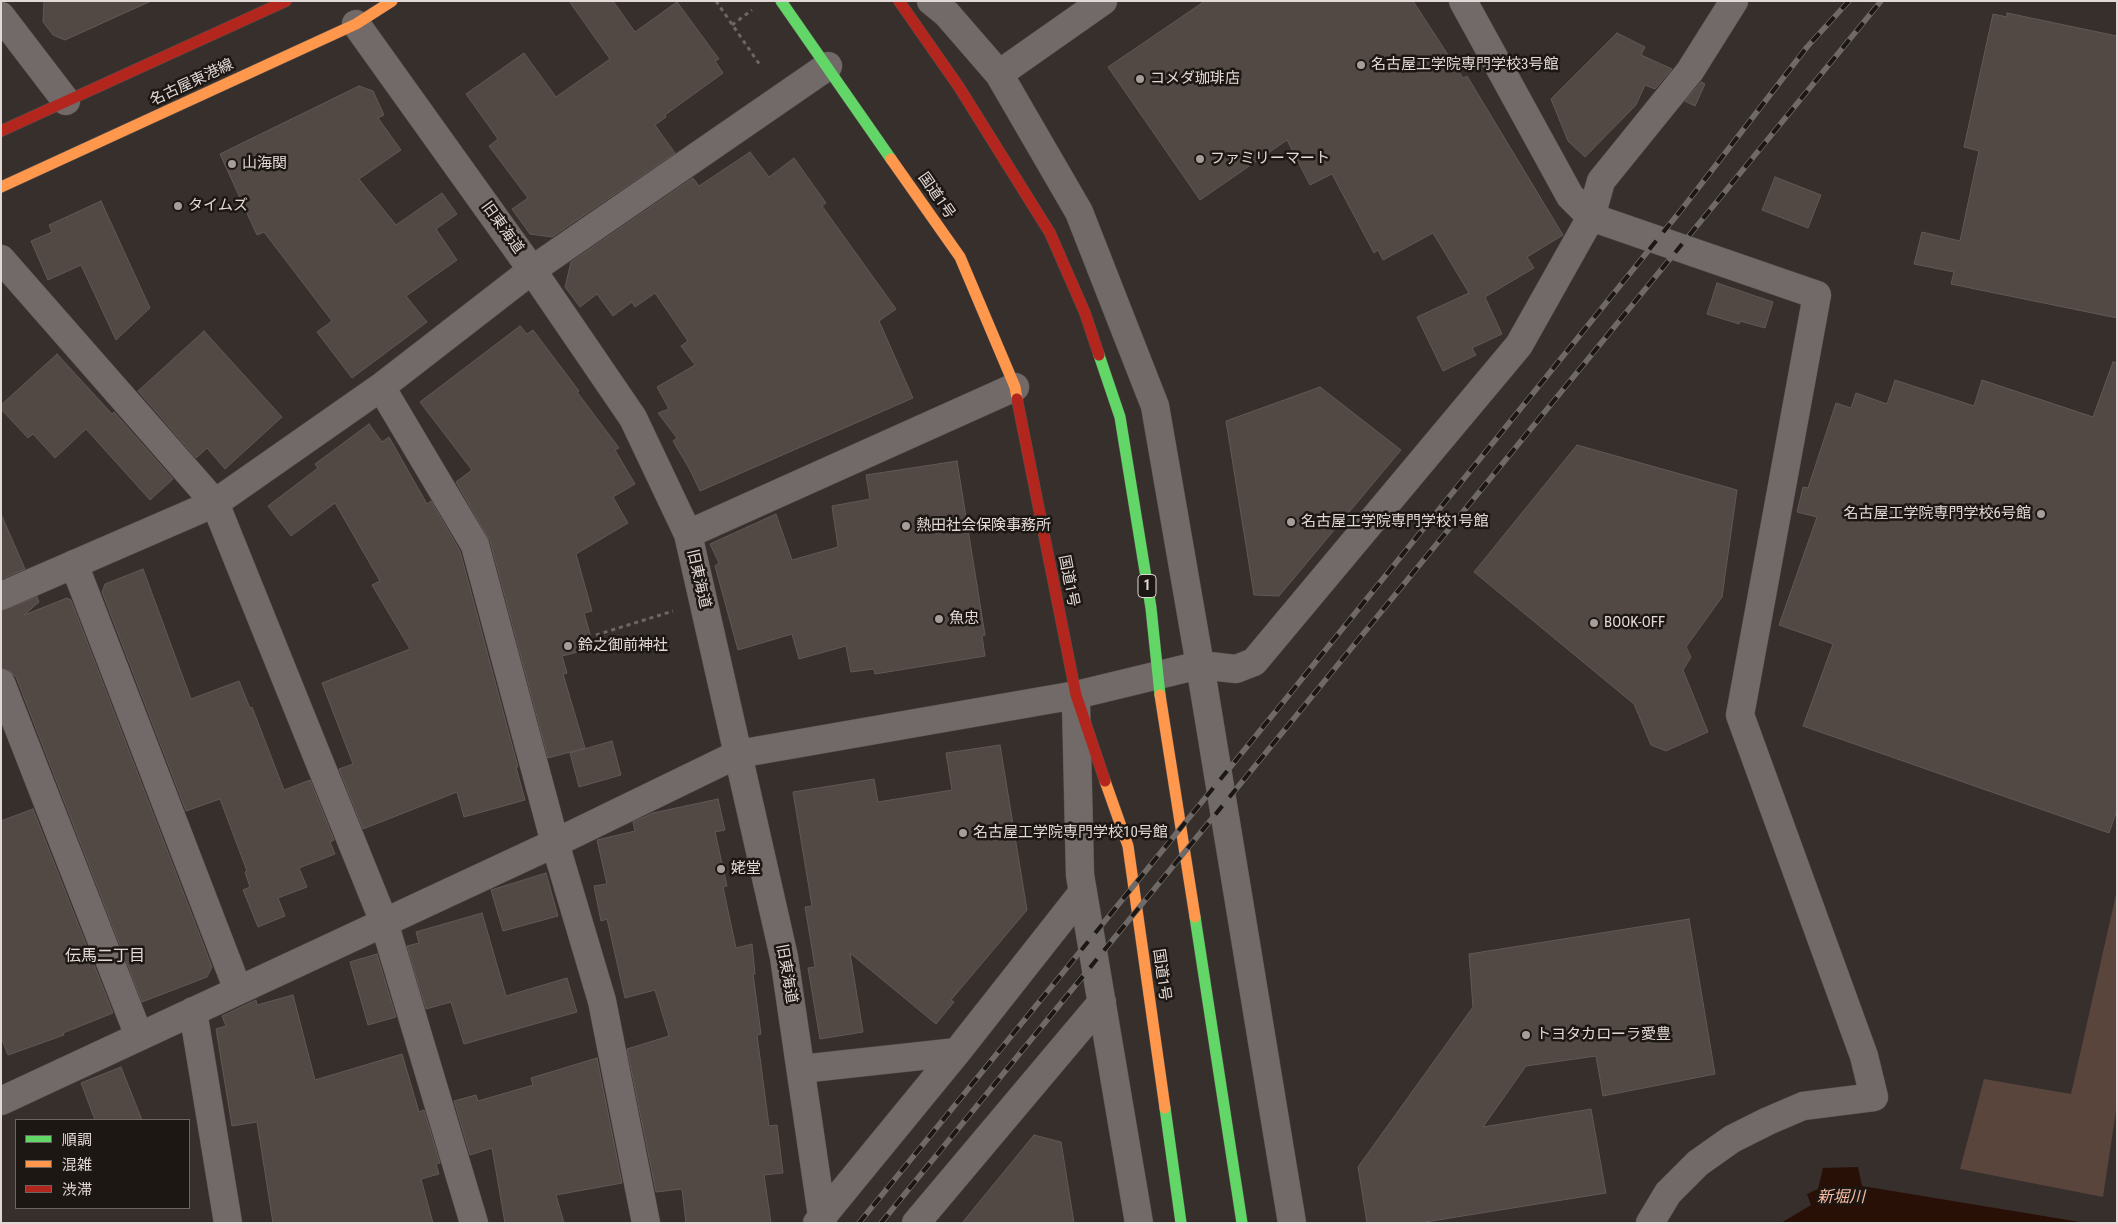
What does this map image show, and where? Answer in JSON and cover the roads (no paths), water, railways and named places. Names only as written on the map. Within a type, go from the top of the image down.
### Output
[{"type":"main road","points":[[1,131],[286,1]]},
{"type":"main road","name":"名古屋東港線","points":[[1,187],[356,24],[392,1]]},
{"type":"main road","name":"国道1号","points":[[781,1],[960,257],[1014,388],[1076,695],[1128,846],[1181,1223]]},
{"type":"main road","name":"1","points":[[899,1],[959,87],[1050,233],[1084,313],[1120,417],[1151,608],[1156,676],[1242,1223]]},
{"type":"street","points":[[931,1],[947,14],[999,74],[1079,212],[1155,406],[1292,1223]]},
{"type":"street","points":[[999,74],[1103,1]]},
{"type":"street","points":[[1463,1],[1570,196],[1591,217],[1817,295],[1740,715],[1864,1056],[1874,1097],[1803,1106],[1732,1139],[1698,1163],[1668,1193],[1650,1223]]},
{"type":"street","points":[[3,1096],[139,1036],[555,843],[738,754],[1076,695],[1200,666],[1236,669],[1254,662],[1519,345],[1591,217],[1601,181],[1690,71],[1734,1]]},
{"type":"street","points":[[1,16],[66,102]]},
{"type":"street","name":"旧東海道","points":[[356,24],[532,270],[633,418],[688,534],[784,957],[821,1220]]},
{"type":"street","points":[[1,596],[216,503],[382,387],[532,270],[828,66]]},
{"type":"street","points":[[1,260],[216,503],[384,922],[474,1223]]},
{"type":"street","points":[[382,387],[475,545],[555,843],[602,1001],[646,1223]]},
{"type":"street","points":[[688,534],[1014,388]]},
{"type":"street","points":[[74,564],[238,990]]},
{"type":"street","points":[[1,683],[139,1036]]},
{"type":"street","points":[[1076,695],[1080,875],[1139,1223]]},
{"type":"street","points":[[821,1220],[1083,892]]},
{"type":"street","points":[[916,1223],[1102,1002]]},
{"type":"street","points":[[193,1011],[228,1223]]},
{"type":"street","points":[[801,1068],[957,1052]]},
{"type":"water","name":"新堀川","points":[[1858,1167],[1862,1186],[2086,1223],[1781,1223],[1811,1205],[1807,1194],[1818,1189],[1823,1168]]},
{"type":"railway","points":[[859,1223],[1682,209],[1807,47],[1849,1]]},
{"type":"railway","points":[[881,1223],[1881,1]]},
{"type":"place","name":"名古屋工学院専門学校3号館","points":[[1361,65]]},
{"type":"place","name":"コメダ珈琲店","points":[[1140,79]]},
{"type":"place","name":"ファミリーマート","points":[[1200,159]]},
{"type":"place","name":"山海関","points":[[232,164]]},
{"type":"place","name":"タイムズ","points":[[178,206]]},
{"type":"place","name":"名古屋工学院専門学校6号館","points":[[2041,514]]},
{"type":"place","name":"名古屋工学院専門学校1号館","points":[[1291,522]]},
{"type":"place","name":"熱田社会保険事務所","points":[[906,526]]},
{"type":"place","name":"魚忠","points":[[939,619]]},
{"type":"place","name":"BOOK-OFF","points":[[1594,623]]},
{"type":"place","name":"鈴之御前神社","points":[[568,646]]},
{"type":"place","name":"名古屋工学院専門学校10号館","points":[[963,833]]},
{"type":"place","name":"姥堂","points":[[721,869]]},
{"type":"place","name":"トヨタカローラ愛豊","points":[[1526,1035]]},
{"type":"district","name":"伝馬二丁目","points":[[105,957]]}]
